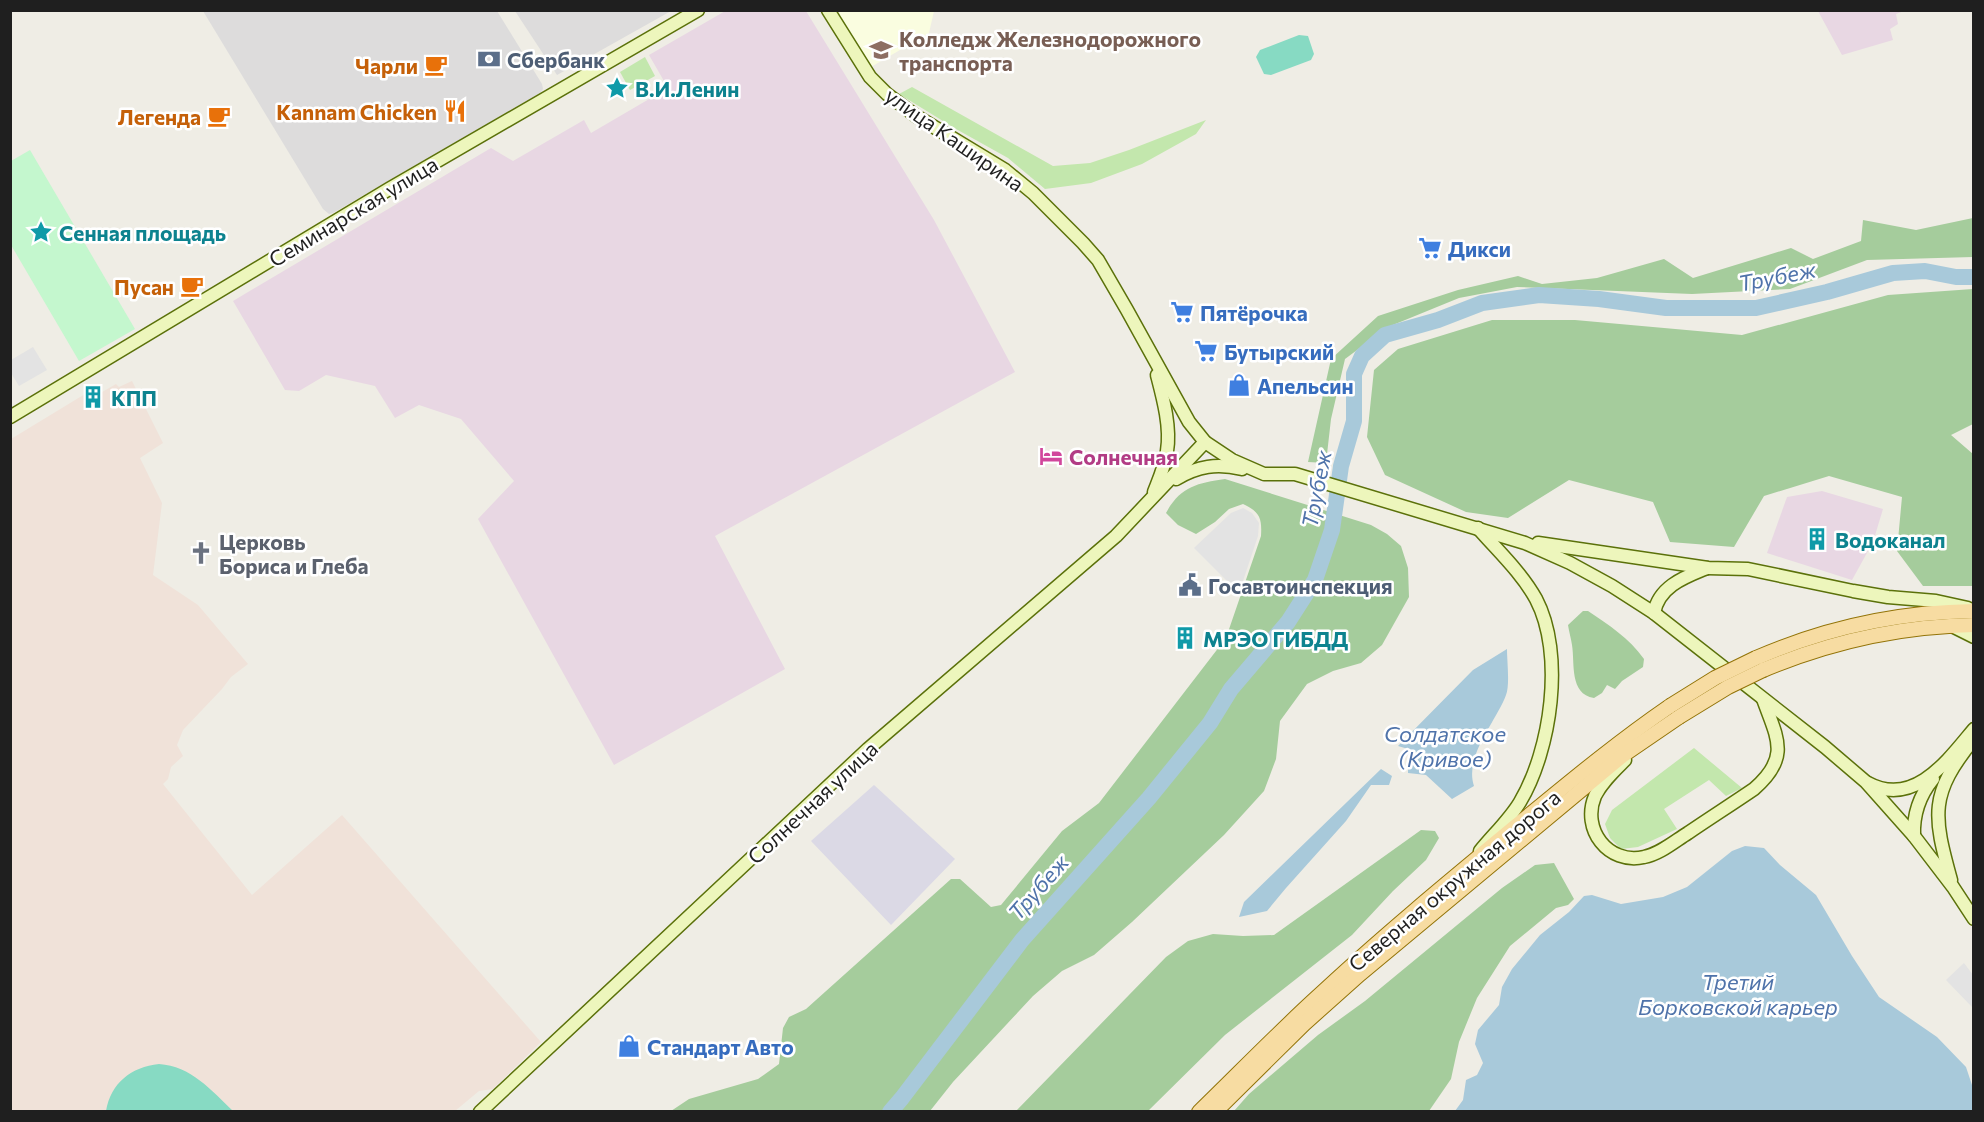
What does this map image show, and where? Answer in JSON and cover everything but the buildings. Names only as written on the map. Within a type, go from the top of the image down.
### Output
[{"type":"main road","name":"Семинарская улица","points":[[10,417],[370,200],[698,10]]},
{"type":"main road","name":"улица Каширина","points":[[828,10],[870,77],[887,94],[916,116],[1005,170],[1033,193],[1083,243],[1104,270],[1189,422],[1205,442]]},
{"type":"main road","name":"Солнечная улица","points":[[1151,500],[1165,464],[1168,448],[1155,362]]},
{"type":"main road","name":"Солнечная улица","points":[[480,1112],[868,749],[1116,536],[1205,442]]},
{"type":"main road","points":[[1205,442],[1232,460],[1264,474]]},
{"type":"main road","points":[[1164,486],[1192,470],[1206,466],[1233,467],[1264,474],[1295,474],[1525,543],[1570,563],[1654,613],[1866,782],[1878,789],[1913,787],[1929,778],[1943,766]]},
{"type":"main road","points":[[1469,866],[1519,805],[1530,784],[1552,693],[1550,641],[1536,599],[1521,576],[1477,528]]},
{"type":"main road","points":[[1525,543],[1708,568],[1748,568],[1853,591],[1936,601],[1974,610]]},
{"type":"main road","points":[[1654,613],[1658,601],[1668,588],[1679,580],[1708,568]]},
{"type":"main road","name":"Северная окружная дорога","points":[[1759,664],[1808,637],[1845,627],[1910,615],[1974,610]]},
{"type":"main road","points":[[1951,625],[1974,638]]},
{"type":"main road","name":"Северная окружная дорога","points":[[1199,1112],[1320,994],[1469,866],[1639,728],[1674,711],[1715,678],[1759,664],[1887,632],[1951,625],[1974,625]]},
{"type":"main road","points":[[1641,742],[1602,785],[1590,812],[1599,842],[1609,852],[1627,858],[1644,857],[1663,849],[1765,780],[1773,769],[1778,755],[1778,741],[1762,698]]},
{"type":"main road","points":[[1215,1112],[1304,1024],[1360,974],[1641,742],[1674,711]]},
{"type":"main road","points":[[1914,836],[1915,816],[1926,788],[1974,729]]},
{"type":"main road","points":[[1953,886],[1938,825],[1938,802],[1945,779],[1958,758],[1974,739]]},
{"type":"main road","points":[[1866,782],[1914,836],[1953,886],[1974,919]]},
{"type":"shaded area","points":[[727,10],[806,11],[934,220],[1015,372],[715,536],[785,669],[614,765],[478,519],[514,481],[461,419],[419,405],[395,418],[375,386],[326,375],[299,391],[285,390],[233,301],[491,148],[513,161],[584,120],[591,133],[668,88],[649,55]]},
{"type":"shaded area","points":[[203,11],[497,11],[543,89],[540,93],[329,214],[323,209]]},
{"type":"shaded area","points":[[515,11],[671,11],[557,75]]},
{"type":"shaded area","name":"Колледж Железнодорожного транспорта","points":[[837,11],[934,11],[929,33],[871,67]]},
{"type":"shaded area","points":[[1818,11],[1904,11],[1896,14],[1898,24],[1890,29],[1893,40],[1842,55]]},
{"type":"shaded area","points":[[33,347],[47,370],[19,386],[11,373],[11,360]]},
{"type":"shaded area","points":[[132,381],[163,443],[140,458],[162,503],[153,575],[198,605],[248,664],[231,677],[183,730],[177,745],[183,756],[171,767],[168,779],[163,784],[252,895],[342,815],[541,1042],[493,1089],[479,1091],[455,1111],[11,1112],[11,439],[85,394],[90,403],[99,398],[97,395],[116,384],[119,387]]},
{"type":"shaded area","points":[[1822,491],[1883,509],[1873,542],[1852,580],[1767,553],[1787,497]]},
{"type":"shaded area","points":[[1243,508],[1252,513],[1259,523],[1258,536],[1239,593],[1194,548],[1231,513]]},
{"type":"shaded area","points":[[874,785],[955,859],[891,925],[811,841]]},
{"type":"shaded area","points":[[1964,963],[1973,975],[1973,1008],[1946,980]]},
{"type":"green space","points":[[1299,35],[1308,36],[1314,54],[1311,60],[1271,75],[1264,74],[1256,57],[1260,50]]},
{"type":"green space","points":[[645,57],[655,76],[630,90],[620,72]]},
{"type":"green space","points":[[912,87],[1053,166],[1090,163],[1206,120],[1196,134],[1142,164],[1091,183],[1045,189],[1008,158],[899,94]]},
{"type":"green space","points":[[30,150],[135,329],[79,361],[11,245],[11,161]]},
{"type":"green space","points":[[1973,218],[1973,257],[1867,260],[1790,289],[1692,294],[1517,287],[1459,298],[1388,327],[1345,359],[1331,419],[1326,463],[1308,462],[1331,359],[1378,316],[1458,290],[1518,276],[1542,284],[1597,278],[1664,259],[1693,278],[1791,248],[1813,259],[1861,241],[1863,220],[1916,230]]},
{"type":"green space","points":[[1973,289],[1973,424],[1951,435],[1973,454],[1973,586],[1923,586],[1897,551],[1902,497],[1829,476],[1764,496],[1734,547],[1670,542],[1653,502],[1569,480],[1508,518],[1466,512],[1385,475],[1367,437],[1374,370],[1398,349],[1492,320],[1575,320],[1742,335],[1888,295]]},
{"type":"green space","points":[[1225,479],[1371,525],[1387,534],[1401,546],[1408,568],[1409,597],[1382,645],[1361,663],[1333,671],[1307,684],[1280,721],[1276,759],[1264,791],[1224,835],[1132,922],[1094,955],[1062,971],[1033,996],[953,1082],[930,1111],[671,1111],[689,1099],[758,1079],[779,1064],[783,1028],[789,1017],[806,1009],[951,879],[960,879],[991,907],[1001,905],[1062,831],[1099,803],[1226,638],[1261,536],[1259,516],[1243,504],[1229,509],[1215,522],[1196,534],[1178,525],[1166,513],[1183,492],[1206,482]]},
{"type":"green space","points":[[1583,611],[1588,611],[1618,632],[1644,659],[1643,667],[1622,681],[1615,689],[1607,685],[1602,693],[1594,698],[1580,691],[1577,684],[1568,625]]},
{"type":"green space","points":[[1694,748],[1742,788],[1726,796],[1709,780],[1664,809],[1677,829],[1638,847],[1621,849],[1610,838],[1605,824],[1612,810]]},
{"type":"green space","points":[[1421,830],[1435,831],[1439,838],[1426,860],[1352,935],[1225,1035],[1148,1111],[1016,1111],[1166,957],[1188,941],[1213,934],[1274,935]]},
{"type":"green space","points":[[1554,863],[1574,899],[1568,905],[1556,908],[1510,946],[1477,998],[1459,1042],[1451,1079],[1429,1111],[1234,1111],[1249,1094],[1318,1035],[1365,1001],[1502,888],[1535,865]]},
{"type":"green space","points":[[159,1064],[191,1074],[233,1111],[106,1111],[112,1092],[124,1078],[140,1069]]},
{"type":"water","name":"Солдатское (Кривое)","points":[[1507,649],[1507,691],[1477,751],[1473,763],[1474,786],[1452,799],[1426,775],[1408,773],[1408,749],[1398,746],[1473,670]]},
{"type":"water","points":[[1381,769],[1392,776],[1389,785],[1371,785],[1346,821],[1267,911],[1239,917],[1244,902]]},
{"type":"water","name":"Третий Борковской карьер","points":[[1745,846],[1764,848],[1780,865],[1816,895],[1879,997],[1937,1037],[1966,1067],[1973,1088],[1973,1111],[1455,1111],[1463,1100],[1466,1080],[1477,1075],[1483,1063],[1475,1044],[1478,1030],[1499,1005],[1502,987],[1512,969],[1540,935],[1569,912],[1584,896],[1592,895],[1621,904],[1663,897],[1687,887],[1732,851]]},
{"type":"waterway","name":"Трубеж","points":[[890,1112],[1022,940],[1149,798],[1210,723],[1231,689],[1288,622],[1315,580],[1332,530],[1341,466],[1354,421],[1354,374],[1362,356],[1385,335],[1438,320],[1482,303],[1539,295],[1599,299],[1666,308],[1756,308],[1827,292],[1893,273],[1925,271],[1956,277],[1974,277]]},
{"type":"place","name":"Колледж Железнодорожного транспорта","points":[[881,50]]},
{"type":"place","name":"Сбербанк","points":[[489,59]]},
{"type":"place","name":"Чарли","points":[[436,65]]},
{"type":"place","name":"В.И.Ленин","points":[[617,88]]},
{"type":"place","name":"Kannam Chicken","points":[[455,111]]},
{"type":"place","name":"Легенда","points":[[219,116]]},
{"type":"place","name":"Сенная площадь","points":[[41,232]]},
{"type":"place","name":"Дикси","points":[[1430,248]]},
{"type":"place","name":"Пусан","points":[[192,286]]},
{"type":"place","name":"Пятёрочка","points":[[1182,312]]},
{"type":"place","name":"Бутырский","points":[[1206,351]]},
{"type":"place","name":"Апельсин","points":[[1239,385]]},
{"type":"place","name":"КПП","points":[[93,397]]},
{"type":"place","name":"Солнечная","points":[[1051,456]]},
{"type":"place","name":"Водоканал","points":[[1817,539]]},
{"type":"place","name":"Церковь Бориса и Глеба","points":[[201,553]]},
{"type":"place","name":"Госавтоинспекция","points":[[1190,585]]},
{"type":"place","name":"МРЭО ГИБДД","points":[[1185,638]]},
{"type":"place","name":"Стандарт Авто","points":[[629,1046]]}]
